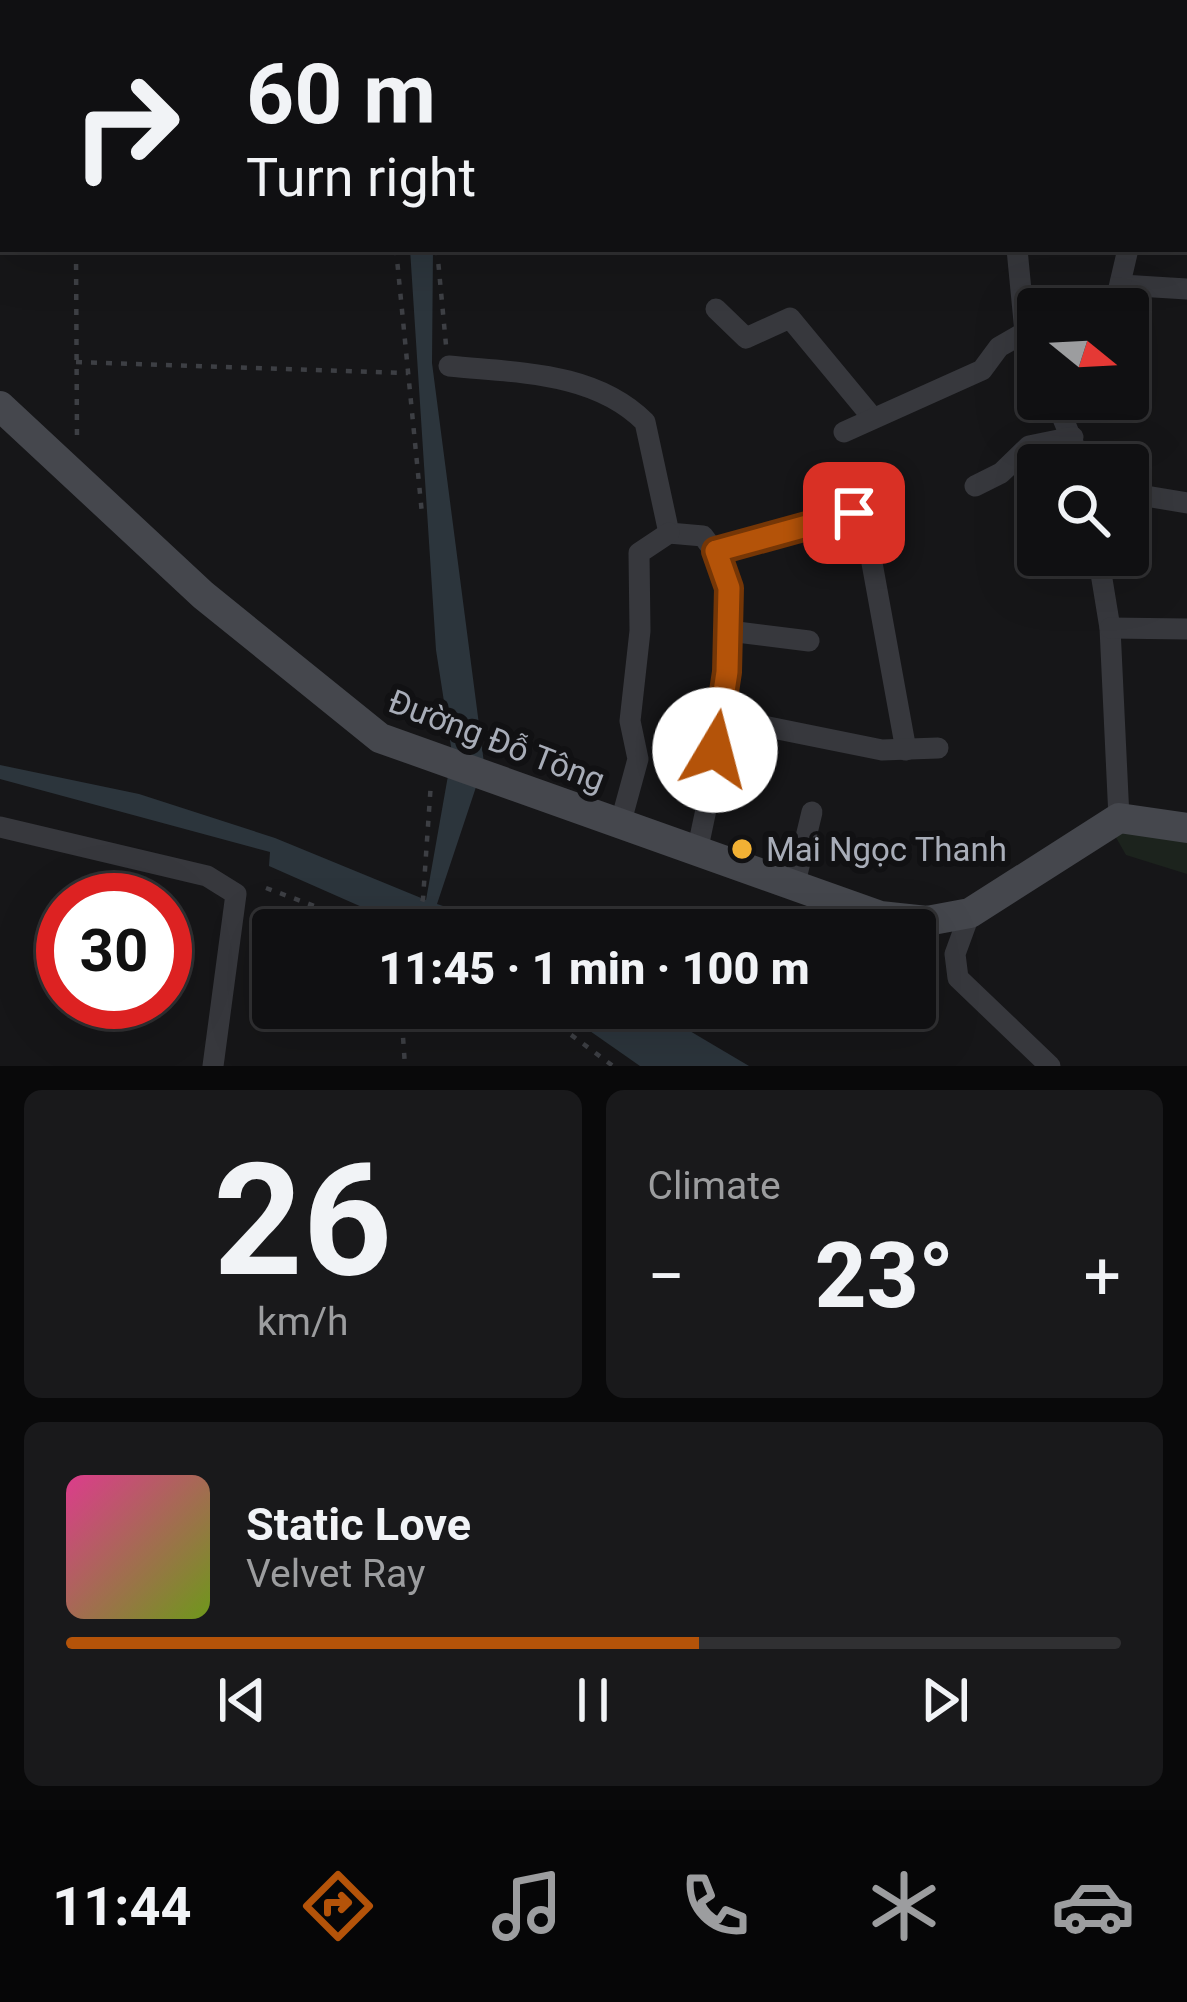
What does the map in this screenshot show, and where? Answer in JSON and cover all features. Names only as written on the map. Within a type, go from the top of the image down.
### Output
[{"type":"main road","name":"Đường Đỗ Tông","points":[[0,406],[320,694],[380,738],[442,762],[880,916],[927,921],[970,913],[1118,818]]},
{"type":"main road","points":[[1118,818],[1187,828]]},
{"type":"street","points":[[1017,252],[1021,288]]},
{"type":"street","points":[[1121,288],[1128,252]]},
{"type":"street","points":[[1122,285],[1187,289]]},
{"type":"street","points":[[716,308],[746,338],[790,318],[872,417]]},
{"type":"street","points":[[844,432],[982,370],[999,347],[1017,337]]},
{"type":"street","points":[[449,366],[564,379],[613,398],[637,414],[645,422],[669,533]]},
{"type":"street","points":[[1065,420],[1075,444]]},
{"type":"street","points":[[975,486],[1000,473],[1029,446],[1073,437]]},
{"type":"street","points":[[1149,496],[1187,502]]},
{"type":"street","points":[[716,551],[842,515],[864,519],[906,749]]},
{"type":"street","points":[[620,825],[638,759],[630,721],[640,631],[639,553],[669,533],[703,536],[716,551],[729,588],[710,805],[697,852]]},
{"type":"street","points":[[1101,576],[1110,628],[1118,818]]},
{"type":"street","points":[[1110,628],[1187,629]]},
{"type":"street","points":[[728,631],[808,641]]},
{"type":"street","points":[[719,717],[882,750],[938,748]]},
{"type":"street","points":[[794,887],[812,812]]},
{"type":"street","points":[[0,827],[207,876],[236,894],[213,1066]]},
{"type":"street","points":[[970,913],[953,969],[1050,1066]]},
{"type":"path","points":[[73,474],[76,252]]},
{"type":"path","points":[[396,252],[422,514]]},
{"type":"path","points":[[437,252],[449,366]]},
{"type":"path","points":[[407,361],[418,362]]},
{"type":"path","points":[[76,362],[408,373]]},
{"type":"path","points":[[420,909],[442,762]]},
{"type":"path","points":[[266,888],[322,909]]},
{"type":"path","points":[[402,1029],[405,1066]]},
{"type":"path","points":[[563,1029],[613,1066]]},
{"type":"shaded area","points":[[410,252],[433,252],[432,363],[484,763],[437,904],[452,909],[366,909],[269,866],[270,852],[0,779],[0,765],[139,794],[275,838],[426,900],[452,753],[436,650]]},
{"type":"shaded area","points":[[1114,834],[1187,837],[1187,874],[1126,855]]},
{"type":"shaded area","points":[[587,1029],[686,1029],[749,1066],[640,1066]]},
{"type":"place","name":"Mai Ngọc Thanh","points":[[742,849]]},
{"type":"route","points":[[715,750],[727,672],[729,588],[716,551],[854,513]]}]
